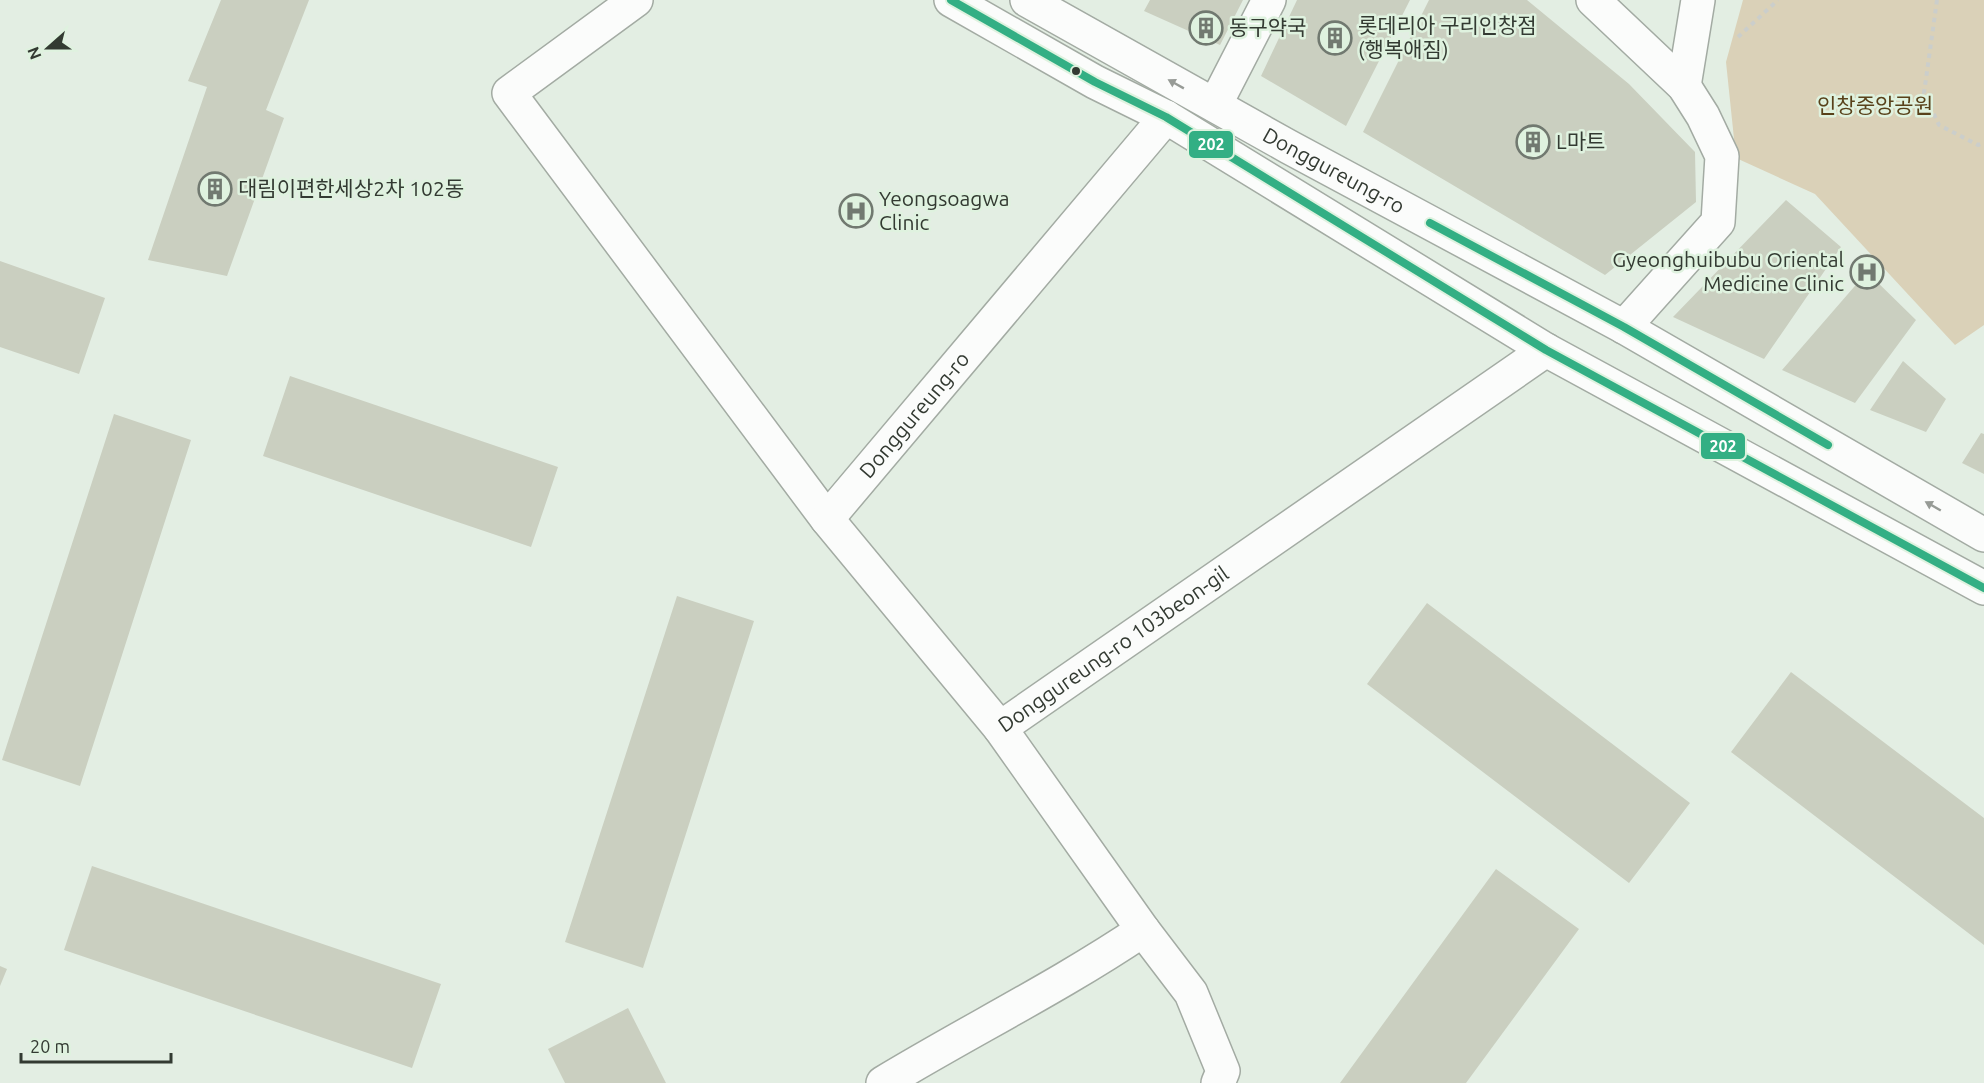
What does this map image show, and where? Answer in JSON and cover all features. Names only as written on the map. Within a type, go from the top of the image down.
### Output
[{"type":"street","name":"Donggureung-ro","points":[[951,0],[1095,82],[1166,117],[1546,350],[1984,588]]},
{"type":"street","name":"Donggureung-ro","points":[[1027,0],[1624,327],[1984,535]]},
{"type":"street","points":[[1215,105],[1269,0]]},
{"type":"street","points":[[1593,0],[1684,86],[1703,116],[1722,156],[1718,222],[1624,327]]},
{"type":"street","points":[[1684,86],[1698,0]]},
{"type":"street","points":[[631,2],[509,93],[827,519],[1000,728]]},
{"type":"street","name":"Donggureung-ro","points":[[827,519],[1166,117]]},
{"type":"street","name":"Donggureung-ro 103beon-gil","points":[[1218,1083],[1223,1071],[1191,993],[1143,930],[1000,728],[1546,350]]},
{"type":"street","points":[[883,1083],[1096,962],[1143,930]]},
{"type":"path","points":[[1937,0],[1924,93],[1939,125],[1978,144],[1984,143]]},
{"type":"green space","name":"인창중앙공원","points":[[1743,0],[1984,0],[1984,325],[1955,345],[1815,194],[1736,158],[1726,62]]},
{"type":"building","name":"대림이편한세상2차 102동","points":[[221,0],[309,0],[266,110],[284,118],[227,276],[148,260],[207,87],[188,81]]},
{"type":"building","name":"동구약국","points":[[1150,0],[1243,0],[1220,45],[1144,11]]},
{"type":"building","name":"롯데리아 구리인창점 (행복애짐)","points":[[1297,0],[1410,0],[1346,126],[1261,76]]},
{"type":"building","name":"L마트","points":[[1429,0],[1527,0],[1629,84],[1695,152],[1696,202],[1605,275],[1363,132]]},
{"type":"building","points":[[1786,200],[1841,247],[1764,359],[1673,317]]},
{"type":"building","points":[[0,261],[105,298],[79,374],[0,347]]},
{"type":"building","points":[[1867,272],[1916,320],[1855,403],[1782,370]]},
{"type":"building","points":[[1903,361],[1946,399],[1926,432],[1870,410]]},
{"type":"building","points":[[290,376],[558,467],[531,547],[263,456]]},
{"type":"building","points":[[114,414],[191,440],[80,786],[2,760]]},
{"type":"building","points":[[1981,433],[1984,434],[1984,474],[1962,463]]},
{"type":"building","points":[[677,596],[754,621],[643,968],[565,942]]},
{"type":"building","points":[[1427,603],[1690,803],[1629,883],[1367,684]]},
{"type":"building","points":[[1791,672],[1984,818],[1984,945],[1731,752]]},
{"type":"building","points":[[92,866],[441,984],[412,1068],[64,950]]},
{"type":"building","points":[[1496,869],[1579,929],[1466,1083],[1340,1083]]},
{"type":"building","points":[[0,966],[7,969],[0,986]]},
{"type":"building","points":[[628,1008],[666,1083],[565,1083],[548,1049]]},
{"type":"transit line","name":"202","points":[[951,0],[1095,82],[1166,117],[1546,350],[1984,588]]},
{"type":"transit line","name":"202","points":[[1430,223],[1624,327],[1828,445]]},
{"type":"place","name":"동구약국","points":[[1206,28]]},
{"type":"place","name":"롯데리아 구리인창점 (행복애짐)","points":[[1335,38]]},
{"type":"place","name":"L마트","points":[[1533,142]]},
{"type":"place","name":"대림이편한세상2차 102동","points":[[215,189]]},
{"type":"place","name":"Yeongsoagwa Clinic","points":[[856,211]]},
{"type":"place","name":"Gyeonghuibubu Oriental Medicine Clinic","points":[[1867,272]]}]
